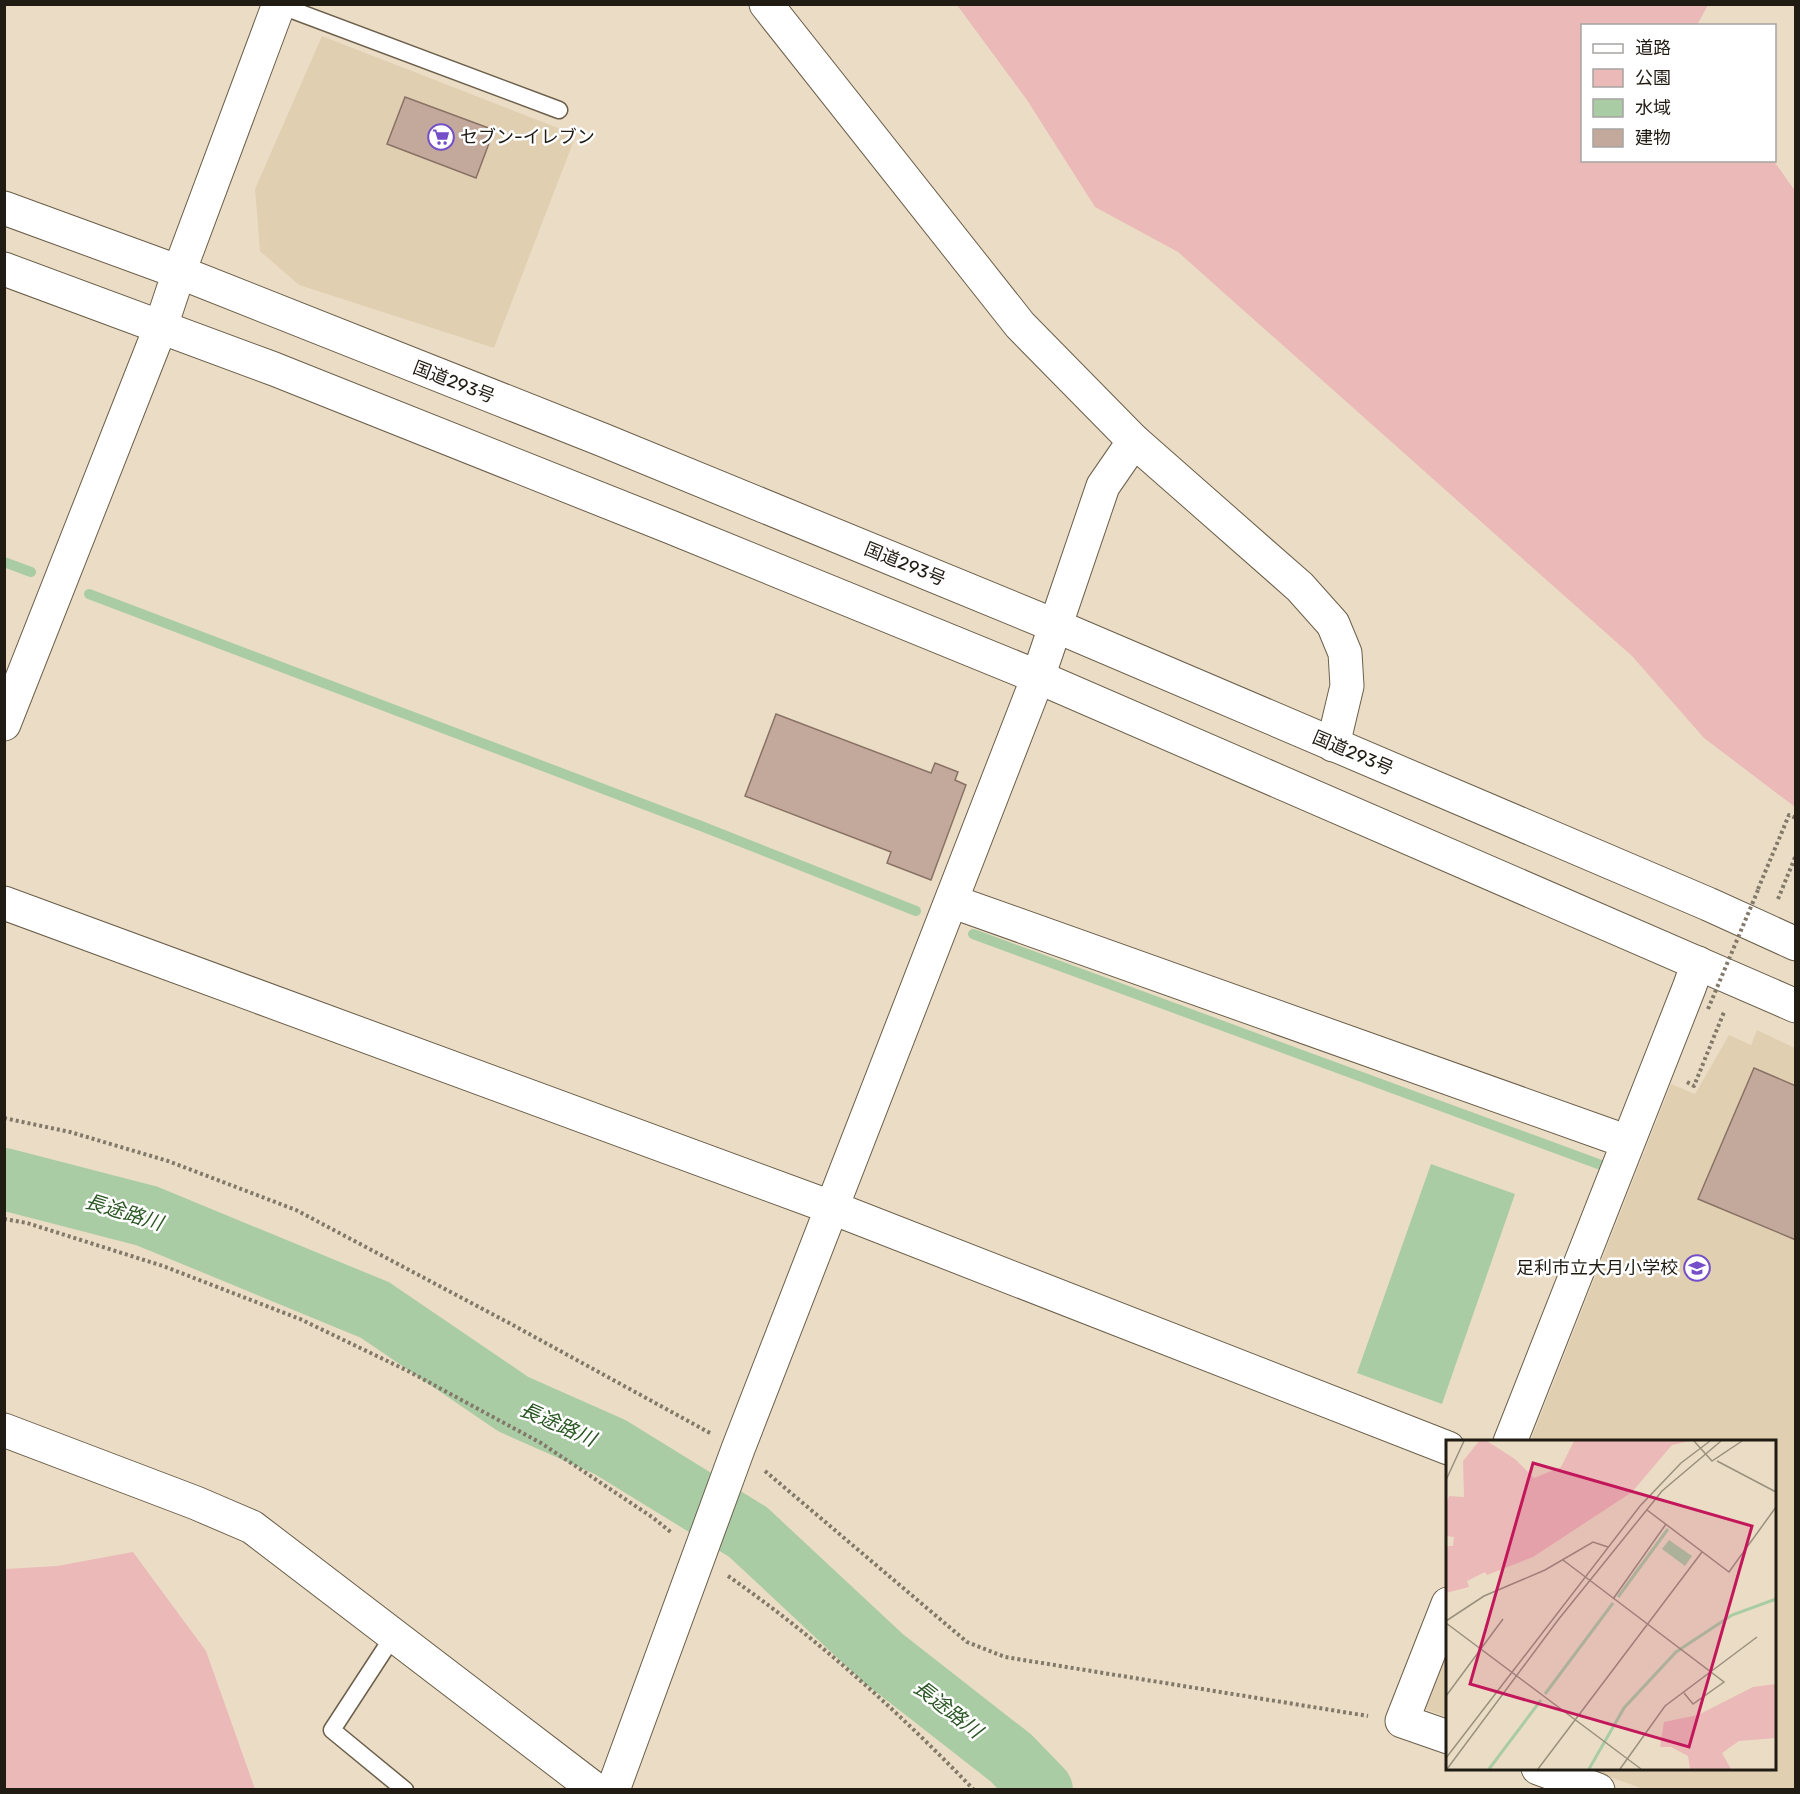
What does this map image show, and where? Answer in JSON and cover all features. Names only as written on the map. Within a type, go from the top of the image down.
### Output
[{"type":"main road","points":[[766,4],[1020,325],[1134,441],[1300,587],[1333,624],[1345,653],[1347,686],[1333,745]]},
{"type":"main road","points":[[4,724],[161,327],[178,272],[278,5]]},
{"type":"main road","name":"国道293号","points":[[4,207],[178,272],[603,440],[1056,626],[1796,944]]},
{"type":"main road","points":[[4,269],[274,369],[674,528],[1038,677],[1796,1006]]},
{"type":"main road","points":[[613,1790],[736,1456],[1038,677],[1103,486],[1134,441]]},
{"type":"main road","points":[[951,901],[1628,1142]]},
{"type":"main road","points":[[4,903],[832,1208],[1446,1447]]},
{"type":"main road","points":[[1511,1440],[1698,963]]},
{"type":"main road","points":[[4,1430],[196,1503],[252,1527],[596,1790]]},
{"type":"main road","points":[[1446,1609],[1402,1721],[1446,1736]]},
{"type":"main road","points":[[1543,1770],[1598,1790]]},
{"type":"lane","points":[[278,5],[559,110]]},
{"type":"lane","points":[[394,1635],[332,1730],[405,1790]]},
{"type":"path","points":[[1708,1009],[1789,816],[1796,818]]},
{"type":"path","points":[[1775,907],[1796,855]]},
{"type":"path","points":[[1718,1027],[1727,1004]]},
{"type":"path","points":[[4,1118],[70,1132],[168,1161],[296,1210],[511,1324],[736,1456],[967,1642],[1005,1657],[1402,1721]]},
{"type":"path","points":[[4,1219],[27,1223],[163,1266],[300,1319],[408,1371],[541,1443],[700,1551],[732,1579],[840,1662],[974,1790]]},
{"type":"shaded area","points":[[322,36],[576,135],[494,348],[299,285],[260,251],[255,189]]},
{"type":"shaded area","name":"足利市立大月小学校","points":[[1757,1030],[1795,1048],[1795,1789],[1644,1789],[1590,1770],[1776,1770],[1776,1440],[1531,1440],[1671,1084],[1695,1094],[1729,1035],[1751,1045]]},
{"type":"shaded area","points":[[1446,1653],[1446,1717],[1425,1709]]},
{"type":"green space","points":[[957,5],[1708,5],[1698,24],[1581,24],[1581,162],[1775,162],[1795,191],[1795,807],[1704,738],[1632,656],[1178,252],[1095,207],[1027,100]]},
{"type":"green space","points":[[133,1552],[206,1651],[255,1789],[5,1789],[5,1569],[57,1566]]},
{"type":"water","points":[[1431,1164],[1515,1194],[1442,1404],[1357,1373]]},
{"type":"building","points":[[405,97],[494,130],[476,178],[387,144]]},
{"type":"building","points":[[776,714],[931,773],[935,763],[958,772],[955,780],[966,785],[931,880],[887,863],[891,852],[745,796]]},
{"type":"building","points":[[1754,1068],[1796,1086],[1796,1240],[1698,1199]]},
{"type":"waterway","points":[[4,562],[31,572]]},
{"type":"waterway","points":[[89,594],[701,826],[916,911]]},
{"type":"waterway","points":[[973,934],[1601,1165]]},
{"type":"waterway","name":"長途路川","points":[[4,1179],[147,1216],[375,1310],[513,1404],[610,1447],[748,1532],[883,1658],[1011,1758],[1042,1790]]},
{"type":"place","name":"セブン-イレブン","points":[[441,137]]},
{"type":"place","name":"足利市立大月小学校","points":[[1697,1268]]}]
